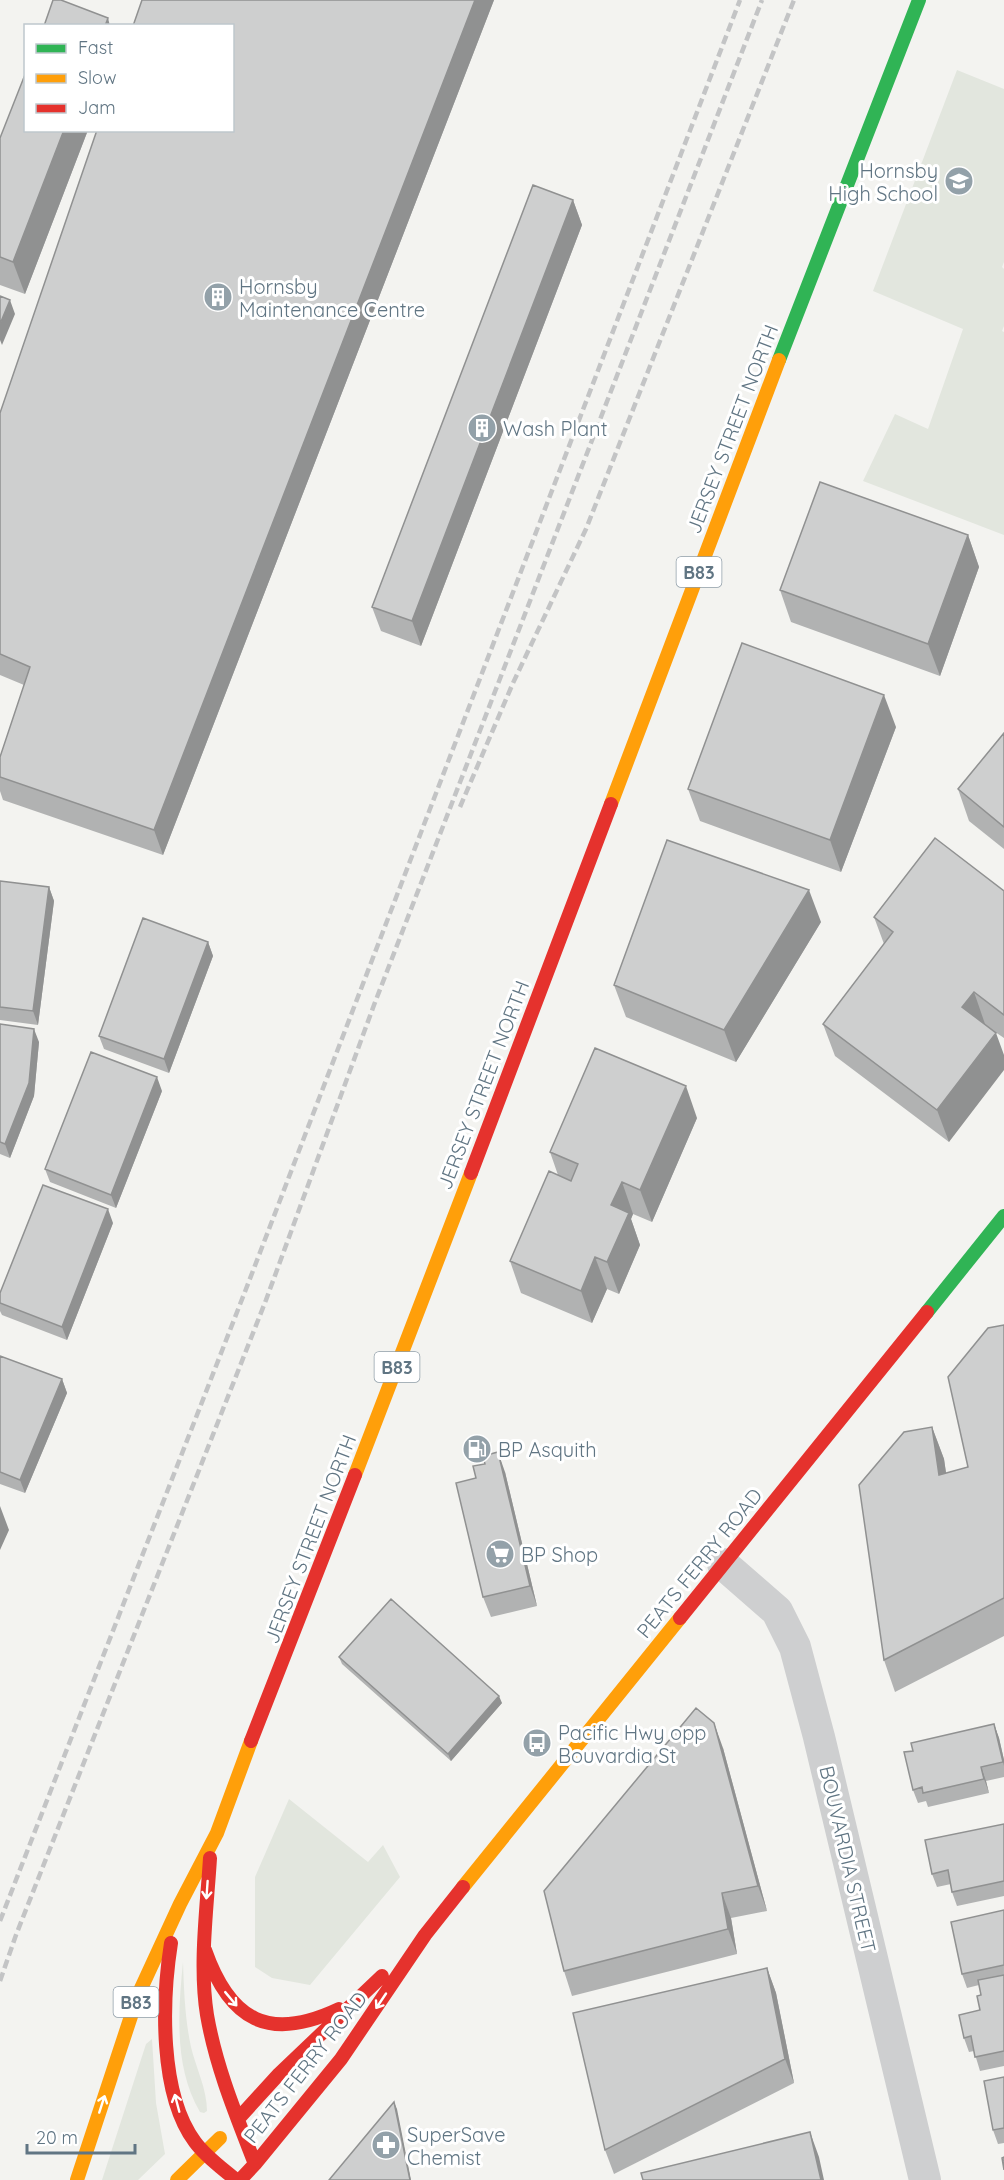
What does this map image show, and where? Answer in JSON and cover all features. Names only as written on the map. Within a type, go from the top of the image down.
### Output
[{"type":"main road","name":"JERSEY STREET NORTH","points":[[77,2180],[138,1995],[180,1904],[217,1833],[499,1101],[844,189],[918,0]]},
{"type":"main road","name":"PEATS FERRY ROAD","points":[[248,2176],[341,2059],[425,1935],[1004,1216]]},
{"type":"main road","name":"B83","points":[[217,1833],[209,1862],[204,1948],[207,2013],[220,2073],[238,2119],[248,2176]]},
{"type":"main road","name":"B83","points":[[180,1904],[169,1951],[166,2004],[167,2047],[174,2089],[180,2113],[190,2136],[205,2153],[248,2176]]},
{"type":"main road","name":"PEATS FERRY ROAD","points":[[177,2180],[279,2074],[425,1935]]},
{"type":"main road","points":[[204,1948],[212,1972],[232,2002],[242,2012],[261,2022],[278,2025],[304,2024],[334,2011],[369,1988]]},
{"type":"street","name":"BOUVARDIA STREET","points":[[723,1564],[777,1611],[795,1647],[819,1737],[925,2180]]},
{"type":"shaded area","name":"Hornsby High School","points":[[957,70],[1004,89],[1004,262],[1002,267],[1004,269],[1004,326],[1002,331],[1004,332],[1004,535],[863,481],[895,414],[928,429],[963,329],[873,291]]},
{"type":"shaded area","points":[[289,1799],[368,1862],[383,1845],[400,1877],[310,1985],[272,1978],[255,1967],[255,1877]]},
{"type":"shaded area","points":[[183,1962],[187,2026],[205,2095],[207,2111],[204,2113],[200,2112],[192,2095],[182,2058],[179,2020]]},
{"type":"shaded area","points":[[152,2039],[156,2103],[165,2154],[138,2180],[102,2180],[146,2044]]},
{"type":"building","points":[[53,0],[61,0],[108,18],[106,24],[45,24]]},
{"type":"building","name":"Hornsby Maintenance Centre","points":[[142,0],[475,0],[154,830],[0,777],[0,757],[30,667],[0,654],[0,413],[96,132],[234,132],[234,24],[134,24]]},
{"type":"building","points":[[24,77],[24,132],[63,132],[13,262],[0,257],[0,138]]},
{"type":"building","points":[[533,185],[573,200],[412,621],[372,607]]},
{"type":"building","points":[[0,296],[10,300],[0,324]]},
{"type":"building","points":[[820,482],[968,535],[928,644],[780,590]]},
{"type":"building","points":[[742,643],[884,695],[830,840],[688,789]]},
{"type":"building","points":[[1004,733],[1004,827],[958,789]]},
{"type":"building","points":[[935,838],[1004,891],[1004,1015],[974,992],[962,1007],[996,1033],[937,1110],[823,1024],[893,932],[874,917]]},
{"type":"building","points":[[667,840],[809,890],[724,1030],[614,985]]},
{"type":"building","points":[[0,881],[49,887],[33,1011],[0,1007]]},
{"type":"building","points":[[143,918],[208,942],[164,1059],[99,1036]]},
{"type":"building","points":[[0,1024],[34,1029],[29,1083],[5,1144],[0,1142]]},
{"type":"building","points":[[595,1048],[686,1086],[640,1190],[622,1182],[611,1205],[629,1213],[607,1262],[595,1257],[581,1291],[510,1261],[549,1171],[571,1181],[578,1164],[550,1152]]},
{"type":"building","points":[[91,1052],[157,1077],[111,1195],[45,1169]]},
{"type":"building","points":[[43,1185],[108,1209],[62,1327],[0,1303],[0,1293]]},
{"type":"building","points":[[1004,1325],[1004,1598],[884,1660],[859,1485],[904,1432],[932,1427],[939,1475],[968,1467],[948,1377],[988,1328]]},
{"type":"building","points":[[0,1356],[62,1379],[20,1480],[0,1472]]},
{"type":"building","name":"BP Shop","points":[[498,1452],[530,1586],[483,1597],[456,1483],[476,1478],[473,1466],[485,1464],[483,1456]]},
{"type":"building","points":[[391,1599],[499,1696],[448,1754],[339,1657]]},
{"type":"building","points":[[696,1708],[714,1723],[758,1886],[722,1893],[728,1929],[564,1971],[544,1891]]},
{"type":"building","points":[[994,1724],[1003,1762],[981,1767],[984,1779],[923,1793],[922,1787],[913,1790],[904,1752],[913,1751],[911,1743]]},
{"type":"building","points":[[1004,1824],[1004,1881],[952,1892],[948,1870],[932,1874],[925,1840]]},
{"type":"building","points":[[1004,1910],[1004,1965],[962,1974],[951,1922]]},
{"type":"building","points":[[767,1968],[785,2059],[605,2150],[573,2013]]},
{"type":"building","points":[[1004,1975],[1004,2051],[975,2057],[971,2036],[964,2038],[959,2015],[980,2010],[977,1996],[981,1995],[978,1980]]},
{"type":"building","points":[[1004,2077],[1004,2128],[993,2130],[984,2081]]},
{"type":"building","name":"SuperSave Chemist","points":[[394,2102],[410,2180],[329,2180]]},
{"type":"building","points":[[810,2132],[821,2180],[643,2180],[641,2173]]},
{"type":"railway","points":[[0,1921],[246,1289],[740,0]]},
{"type":"railway","points":[[0,1981],[16,1935],[266,1300],[374,1005],[762,0]]},
{"type":"railway","points":[[460,807],[513,683],[586,529],[794,0]]},
{"type":"traffic: fast","points":[[779,360],[919,0]]},
{"type":"traffic: fast","points":[[927,1312],[1004,1216]]},
{"type":"traffic: slow","points":[[611,804],[779,360]]},
{"type":"traffic: slow","points":[[355,1475],[471,1173]]},
{"type":"traffic: slow","points":[[463,1887],[680,1618]]},
{"type":"traffic: slow","points":[[77,2180],[138,1995],[180,1904],[217,1833],[251,1741]]},
{"type":"traffic: slow","points":[[177,2180],[220,2138]]},
{"type":"traffic: jam","points":[[471,1173],[611,804]]},
{"type":"traffic: jam","points":[[680,1618],[927,1312]]},
{"type":"traffic: jam","points":[[251,1741],[355,1475]]},
{"type":"traffic: jam","points":[[210,1858],[204,1937],[205,1996],[207,2015],[221,2072],[255,2164],[240,2180]]},
{"type":"traffic: jam","points":[[255,2164],[341,2059],[425,1935],[463,1887]]},
{"type":"traffic: jam","points":[[171,1943],[165,2018],[169,2073],[175,2099],[183,2122],[195,2142],[236,2180]]},
{"type":"traffic: jam","points":[[205,1950],[227,1994],[240,2009],[255,2018],[272,2024],[292,2024],[314,2019],[339,2009]]},
{"type":"traffic: jam","points":[[238,2119],[279,2074],[382,1976]]},
{"type":"place","name":"Hornsby High School","points":[[959,181]]},
{"type":"place","name":"Hornsby Maintenance Centre","points":[[218,297]]},
{"type":"place","name":"Wash Plant","points":[[482,428]]},
{"type":"place","name":"BP Asquith","points":[[477,1449]]},
{"type":"place","name":"BP Shop","points":[[500,1554]]},
{"type":"place","name":"Pacific Hwy opp Bouvardia St","points":[[537,1743]]},
{"type":"place","name":"SuperSave Chemist","points":[[386,2145]]}]
